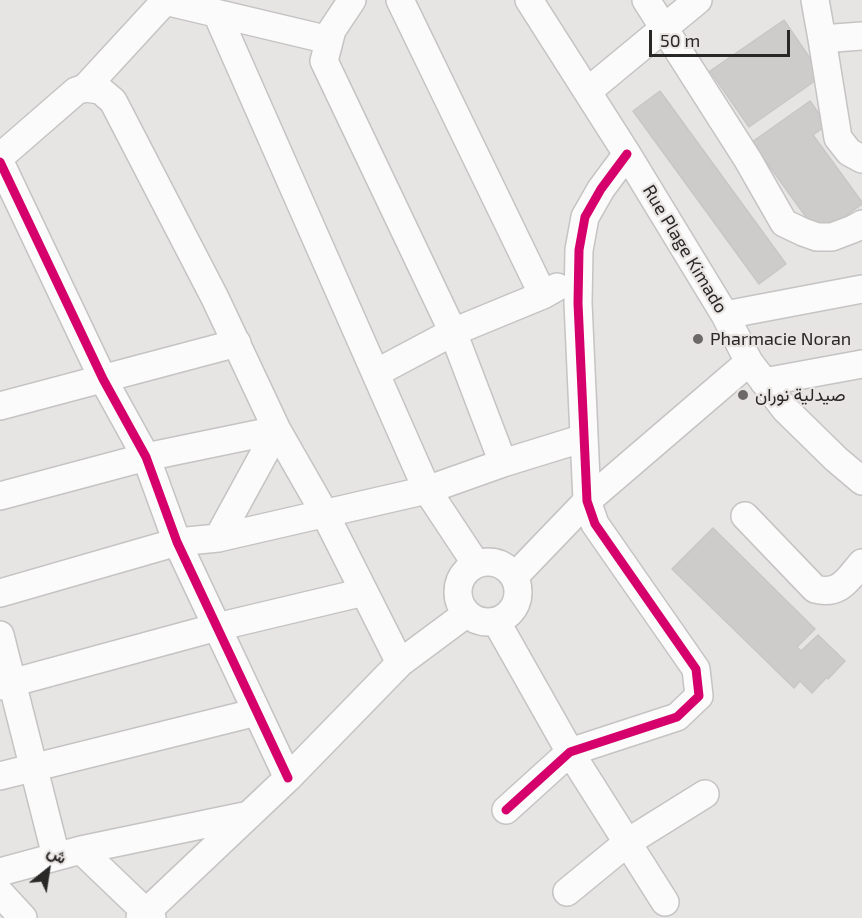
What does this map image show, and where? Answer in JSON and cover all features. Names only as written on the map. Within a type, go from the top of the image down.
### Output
[{"type":"street","points":[[352,0],[332,30],[324,62],[453,332],[503,463]]},
{"type":"street","points":[[400,0],[543,295]]},
{"type":"street","name":"Rue Plage Kimado","points":[[529,0],[627,154],[725,315],[756,372],[785,409],[862,481]]},
{"type":"street","points":[[646,0],[748,160],[784,223],[818,237],[832,237],[862,224]]},
{"type":"street","points":[[588,91],[698,0]]},
{"type":"street","points":[[814,0],[838,138],[856,156]]},
{"type":"street","points":[[85,88],[165,1],[329,40]]},
{"type":"street","points":[[217,14],[428,490],[476,564]]},
{"type":"street","points":[[822,39],[862,36]]},
{"type":"street","points":[[0,157],[76,91],[85,88],[100,90],[112,101],[237,343],[277,430],[325,514],[400,663]]},
{"type":"street","points":[[506,810],[570,752],[678,717],[699,696],[696,669],[595,524],[587,501],[578,303],[579,250],[585,217],[600,189],[627,154]]},
{"type":"street","points":[[0,162],[103,379],[146,457],[177,542],[288,777]]},
{"type":"street","points":[[376,373],[453,332],[543,295],[579,274]]},
{"type":"street","points":[[725,315],[862,289]]},
{"type":"street","points":[[0,406],[237,343]]},
{"type":"street","points":[[514,577],[587,501],[756,372],[862,364]]},
{"type":"street","points":[[0,496],[146,457],[277,430]]},
{"type":"street","points":[[218,538],[277,430]]},
{"type":"street","points":[[0,593],[177,542],[218,538],[428,490],[503,463],[584,438]]},
{"type":"street","points":[[745,516],[815,589],[836,590],[862,563]]},
{"type":"street","points":[[497,563],[506,568],[518,586],[518,597],[514,607],[508,615],[496,621],[475,620],[466,614],[460,605],[457,594],[459,581],[465,572],[476,564],[497,563]]},
{"type":"street","points":[[6,684],[217,627],[364,592]]},
{"type":"street","points":[[0,635],[6,684],[34,768],[68,853],[146,916],[400,663],[466,614]]},
{"type":"street","points":[[496,621],[570,752],[664,902]]},
{"type":"street","points":[[0,776],[257,712]]},
{"type":"street","points":[[567,892],[628,842],[705,794]]},
{"type":"street","points":[[0,872],[68,853],[249,815]]},
{"type":"street","points":[[0,893],[23,918]]},
{"type":"building","points":[[784,20],[822,76],[749,127],[710,71]]},
{"type":"building","points":[[660,91],[786,264],[759,284],[633,111]]},
{"type":"building","points":[[810,101],[827,125],[813,135],[862,202],[819,235],[752,142]]},
{"type":"building","points":[[713,528],[815,629],[797,647],[801,651],[818,635],[845,661],[812,693],[800,681],[794,688],[672,569]]},
{"type":"cycle path","points":[[506,810],[570,752],[677,717],[699,696],[696,669],[595,524],[587,501],[578,303],[579,250],[585,217],[601,189],[627,154]]},
{"type":"cycle path","points":[[0,162],[103,379],[146,457],[177,542],[288,778]]},
{"type":"place","name":"Pharmacie Noran","points":[[698,339]]},
{"type":"place","name":"صيدلية نوران","points":[[743,395]]}]
